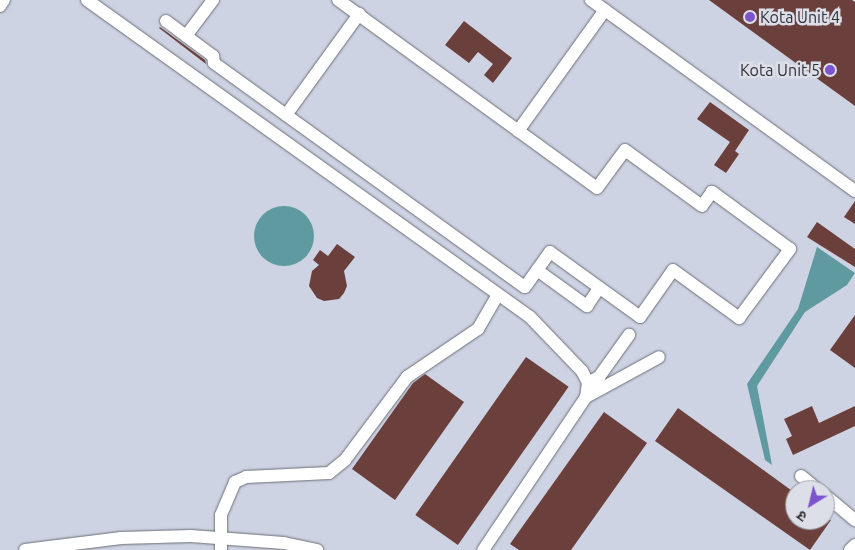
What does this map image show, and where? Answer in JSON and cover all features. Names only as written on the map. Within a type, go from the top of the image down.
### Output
[{"type":"lane","points":[[0,6],[4,0]]},
{"type":"lane","points":[[87,0],[530,317],[582,371],[588,383],[586,397],[483,550]]},
{"type":"lane","points":[[186,36],[213,0]]},
{"type":"lane","points":[[166,21],[213,56],[214,63],[525,287],[550,252],[640,317],[673,270],[740,318],[790,248],[712,192],[702,206],[625,150],[597,188],[338,0]]},
{"type":"lane","points":[[591,0],[855,191]]},
{"type":"lane","points":[[518,130],[606,10]]},
{"type":"lane","points":[[286,115],[359,14]]},
{"type":"lane","points":[[537,270],[586,306],[600,288]]},
{"type":"lane","points":[[220,544],[221,515],[235,482],[246,477],[329,473],[345,460],[407,377],[478,329],[498,295]]},
{"type":"lane","points":[[588,383],[599,377],[629,335]]},
{"type":"lane","points":[[586,397],[659,357]]},
{"type":"lane","points":[[801,476],[806,480]]},
{"type":"lane","points":[[835,504],[855,520]]},
{"type":"lane","points":[[25,550],[121,538],[220,544],[284,543],[317,550]]},
{"type":"lane","points":[[850,550],[855,545]]},
{"type":"shaded area","points":[[0,0],[855,0],[855,550],[0,550]]},
{"type":"water","points":[[284,206],[301,211],[309,219],[314,236],[309,253],[301,261],[284,266],[267,261],[259,253],[254,236],[259,219],[267,211]]},
{"type":"water","points":[[817,247],[855,273],[847,285],[805,312],[757,386],[772,465],[765,460],[747,384],[798,309]]},
{"type":"building","name":"Kota Unit 5","points":[[709,0],[852,0],[855,2],[855,106]]},
{"type":"building","points":[[464,21],[512,58],[493,83],[484,75],[493,64],[478,52],[469,63],[445,45]]},
{"type":"building","points":[[159,28],[205,60],[206,64]]},
{"type":"building","points":[[710,102],[749,130],[735,151],[739,154],[726,173],[714,165],[730,142],[697,119]]},
{"type":"building","points":[[855,201],[855,224],[844,217]]},
{"type":"building","points":[[817,222],[855,249],[855,267],[807,237]]},
{"type":"building","points":[[337,244],[355,257],[344,271],[347,286],[344,293],[339,299],[324,301],[317,298],[309,286],[312,271],[319,265],[313,260],[320,250],[328,256]]},
{"type":"building","points":[[855,315],[855,368],[830,350]]},
{"type":"building","points":[[526,357],[569,387],[458,545],[415,515]]},
{"type":"building","points":[[425,374],[464,402],[395,500],[352,469],[413,383]]},
{"type":"building","points":[[812,406],[819,423],[855,406],[855,426],[793,455],[786,439],[792,436],[784,419]]},
{"type":"building","points":[[678,408],[785,486],[785,530],[824,530],[810,550],[655,441]]},
{"type":"building","points":[[604,412],[647,443],[571,550],[519,550],[510,544]]},
{"type":"place","name":"Kota Unit 4","points":[[750,17]]},
{"type":"place","name":"Kota Unit 5","points":[[830,70]]}]
